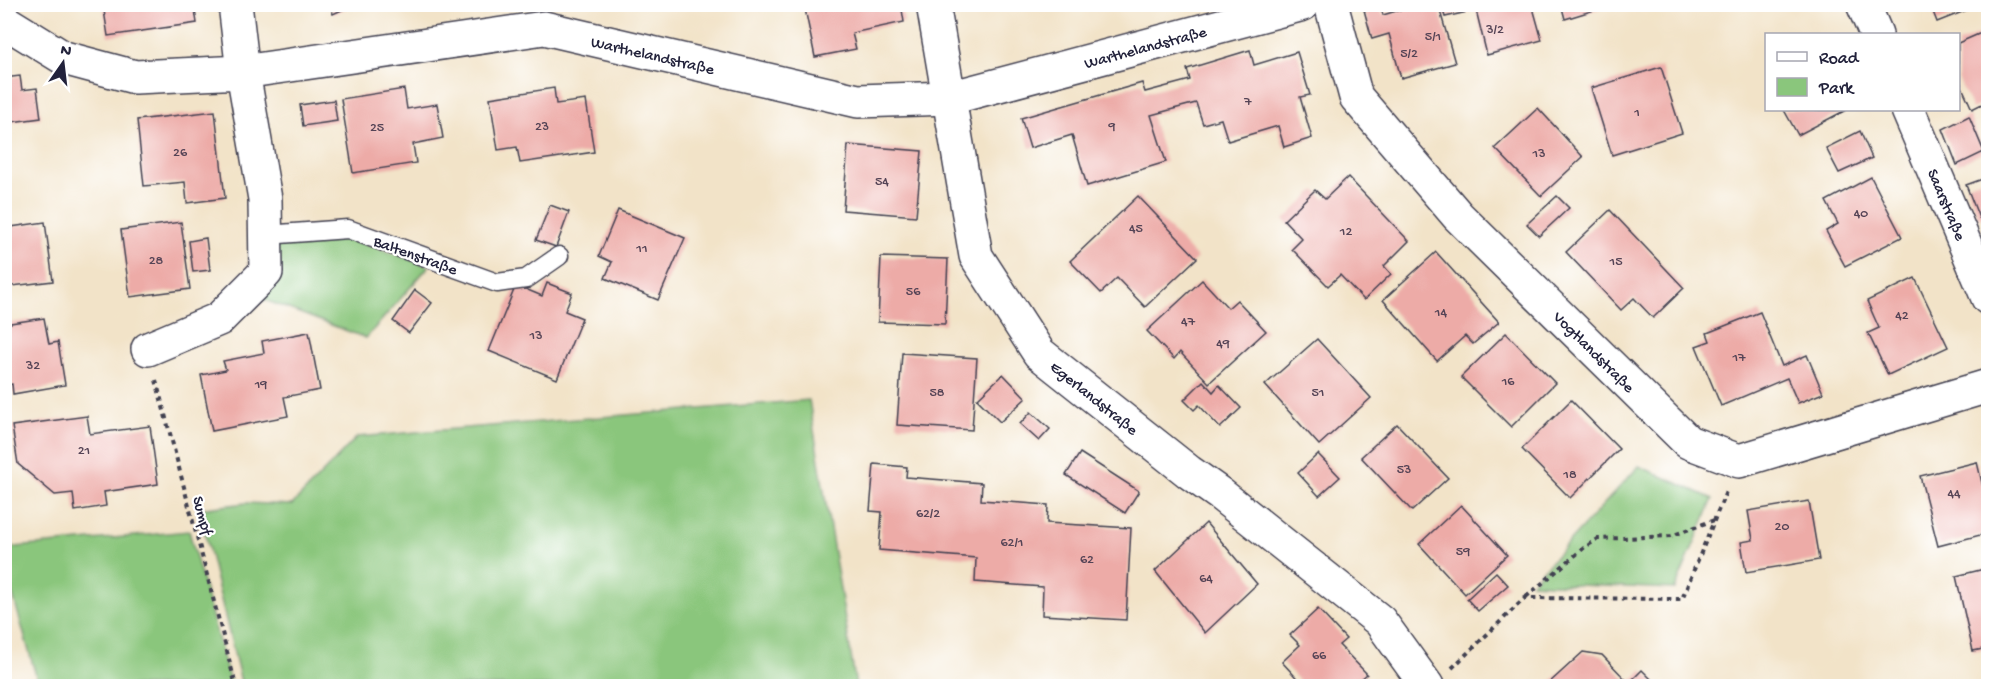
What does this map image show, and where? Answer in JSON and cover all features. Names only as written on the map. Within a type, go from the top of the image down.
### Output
[{"type":"street","points":[[148,350],[219,319],[266,272],[265,199],[243,72],[235,4]]},
{"type":"street","name":"Egerlandstraße","points":[[933,4],[976,256],[1039,352],[1380,621],[1439,678]]},
{"type":"street","name":"Warthelandstraße","points":[[4,21],[64,58],[135,77],[243,72],[542,16],[858,101],[950,98],[1303,4]]},
{"type":"street","name":"Vogtlandstraße","points":[[1331,4],[1356,97],[1458,216],[1688,442],[1739,461]]},
{"type":"street","points":[[1863,4],[1876,33]]},
{"type":"street","name":"Saarstraße","points":[[1908,111],[1989,298]]},
{"type":"street","points":[[1739,461],[1989,386]]},
{"type":"lane","name":"Baltenstraße","points":[[266,235],[348,229],[497,283],[526,279],[559,256]]},
{"type":"path","name":"Sumpf","points":[[148,350],[236,687]]},
{"type":"path","points":[[1526,598],[1682,599],[1739,461]]},
{"type":"path","points":[[1439,678],[1526,598],[1585,547],[1598,539],[1671,536],[1714,520]]},
{"type":"green space","points":[[346,237],[429,266],[366,338],[257,297],[273,242]]},
{"type":"green space","points":[[809,400],[856,686],[242,686],[199,509],[246,503],[292,505],[357,437]]},
{"type":"green space","points":[[1639,466],[1713,499],[1675,589],[1531,583]]},
{"type":"green space","points":[[189,531],[231,686],[39,686],[5,568],[5,548]]},
{"type":"building","points":[[103,4],[194,4],[197,23],[108,36]]},
{"type":"building","points":[[330,4],[355,4],[333,14]]},
{"type":"building","points":[[804,4],[901,4],[904,22],[852,33],[856,49],[815,57]]},
{"type":"building","points":[[1419,4],[1438,4],[1455,63],[1401,78],[1389,34],[1372,39],[1364,10],[1380,5],[1383,15]]},
{"type":"building","points":[[1441,4],[1532,4],[1542,40],[1487,55],[1476,10],[1445,17]]},
{"type":"building","points":[[1561,4],[1611,4],[1611,5],[1565,19]]},
{"type":"building","points":[[1930,4],[1979,4],[1980,5],[1937,22]]},
{"type":"building","points":[[1988,30],[1988,101],[1972,109],[1960,82],[1960,42]]},
{"type":"building","points":[[1250,50],[1254,65],[1297,52],[1310,95],[1300,97],[1312,138],[1284,147],[1278,126],[1228,141],[1221,119],[1203,124],[1196,103],[1151,115],[1166,162],[1087,186],[1072,135],[1030,148],[1021,118],[1142,83],[1145,92],[1190,80],[1187,69]]},
{"type":"building","points":[[1661,67],[1682,133],[1612,155],[1591,88]]},
{"type":"building","points":[[20,76],[22,90],[37,88],[41,118],[4,123],[4,78]]},
{"type":"building","points":[[554,88],[556,104],[586,100],[594,152],[520,163],[517,147],[498,150],[490,98]]},
{"type":"building","points":[[404,89],[407,109],[437,104],[443,138],[413,144],[416,163],[353,173],[341,99]]},
{"type":"building","points":[[334,100],[337,121],[303,126],[300,105]]},
{"type":"building","points":[[1538,108],[1583,157],[1541,196],[1495,148]]},
{"type":"building","points":[[215,111],[225,198],[187,203],[185,182],[144,186],[137,120]]},
{"type":"building","points":[[1785,111],[1844,111],[1798,135]]},
{"type":"building","points":[[1969,116],[1984,152],[1957,165],[1943,129]]},
{"type":"building","points":[[1860,131],[1872,158],[1839,173],[1826,148]]},
{"type":"building","points":[[848,145],[922,151],[916,216],[843,210]]},
{"type":"building","points":[[1348,177],[1409,241],[1384,266],[1391,274],[1364,300],[1340,275],[1328,286],[1292,249],[1302,239],[1284,220],[1315,190],[1325,199]]},
{"type":"building","points":[[1871,177],[1902,237],[1845,266],[1826,231],[1838,224],[1826,201]]},
{"type":"building","points":[[1988,177],[1988,214],[1979,218],[1966,185]]},
{"type":"building","points":[[1138,196],[1197,258],[1145,307],[1117,278],[1101,293],[1070,261]]},
{"type":"building","points":[[1557,196],[1569,208],[1539,236],[1527,224]]},
{"type":"building","points":[[550,205],[569,212],[556,247],[536,240]]},
{"type":"building","points":[[618,210],[685,238],[658,300],[605,278],[612,262],[599,256]]},
{"type":"building","points":[[1610,210],[1684,288],[1653,318],[1634,298],[1621,310],[1566,252]]},
{"type":"building","points":[[45,222],[53,281],[4,287],[4,228]]},
{"type":"building","points":[[181,222],[190,289],[130,297],[121,230]]},
{"type":"building","points":[[206,238],[210,270],[193,272],[189,241]]},
{"type":"building","points":[[1436,252],[1499,322],[1473,344],[1465,336],[1437,361],[1383,300]]},
{"type":"building","points":[[881,257],[948,259],[945,324],[878,322]]},
{"type":"building","points":[[1915,278],[1948,347],[1888,375],[1868,333],[1879,328],[1867,301]]},
{"type":"building","points":[[1202,280],[1228,308],[1237,300],[1266,331],[1209,383],[1180,352],[1174,359],[1147,331]]},
{"type":"building","points":[[547,283],[572,293],[565,311],[582,318],[557,379],[489,351],[516,285],[542,296]]},
{"type":"building","points":[[415,290],[432,303],[409,333],[393,321]]},
{"type":"building","points":[[1760,312],[1782,366],[1807,355],[1823,393],[1798,403],[1787,378],[1721,406],[1696,346],[1710,341],[1707,333]]},
{"type":"building","points":[[44,318],[49,344],[58,342],[65,385],[13,394],[12,384],[4,385],[4,324]]},
{"type":"building","points":[[309,332],[320,390],[284,397],[288,416],[212,431],[201,375],[226,370],[223,361],[264,353],[262,341]]},
{"type":"building","points":[[1506,333],[1555,383],[1511,427],[1461,377]]},
{"type":"building","points":[[1317,339],[1371,398],[1319,445],[1265,385]]},
{"type":"building","points":[[902,353],[977,358],[972,430],[897,425]]},
{"type":"building","points":[[1003,374],[1026,398],[1000,422],[977,399]]},
{"type":"building","points":[[1203,381],[1213,392],[1219,385],[1241,408],[1220,428],[1199,405],[1194,410],[1184,400]]},
{"type":"building","points":[[1571,400],[1619,449],[1570,498],[1522,449]]},
{"type":"building","points":[[1031,412],[1050,429],[1039,441],[1020,424]]},
{"type":"building","points":[[87,416],[90,434],[150,426],[158,484],[104,492],[106,506],[75,511],[73,493],[55,495],[18,464],[12,426]]},
{"type":"building","points":[[1397,424],[1448,478],[1412,511],[1361,457]]},
{"type":"building","points":[[1080,453],[1139,491],[1125,513],[1066,475]]},
{"type":"building","points":[[1318,454],[1340,477],[1319,496],[1298,473]]},
{"type":"building","points":[[1977,462],[1988,508],[1988,533],[1938,546],[1920,476]]},
{"type":"building","points":[[874,464],[907,467],[906,477],[982,483],[981,500],[1048,505],[1047,523],[1131,528],[1126,620],[1042,615],[1043,587],[975,582],[976,558],[879,550],[882,512],[870,511]]},
{"type":"building","points":[[1809,501],[1819,560],[1746,572],[1741,542],[1753,540],[1748,511]]},
{"type":"building","points":[[1461,505],[1507,555],[1465,594],[1419,544]]},
{"type":"building","points":[[1206,523],[1257,584],[1205,633],[1155,571]]},
{"type":"building","points":[[1988,568],[1988,648],[1973,651],[1956,576]]},
{"type":"building","points":[[1496,572],[1508,585],[1478,611],[1467,599]]},
{"type":"building","points":[[1318,609],[1346,639],[1339,645],[1367,674],[1353,686],[1304,686],[1282,662],[1300,645],[1290,635]]},
{"type":"building","points":[[1583,652],[1602,655],[1629,683],[1642,670],[1658,686],[1552,686],[1549,683]]}]
